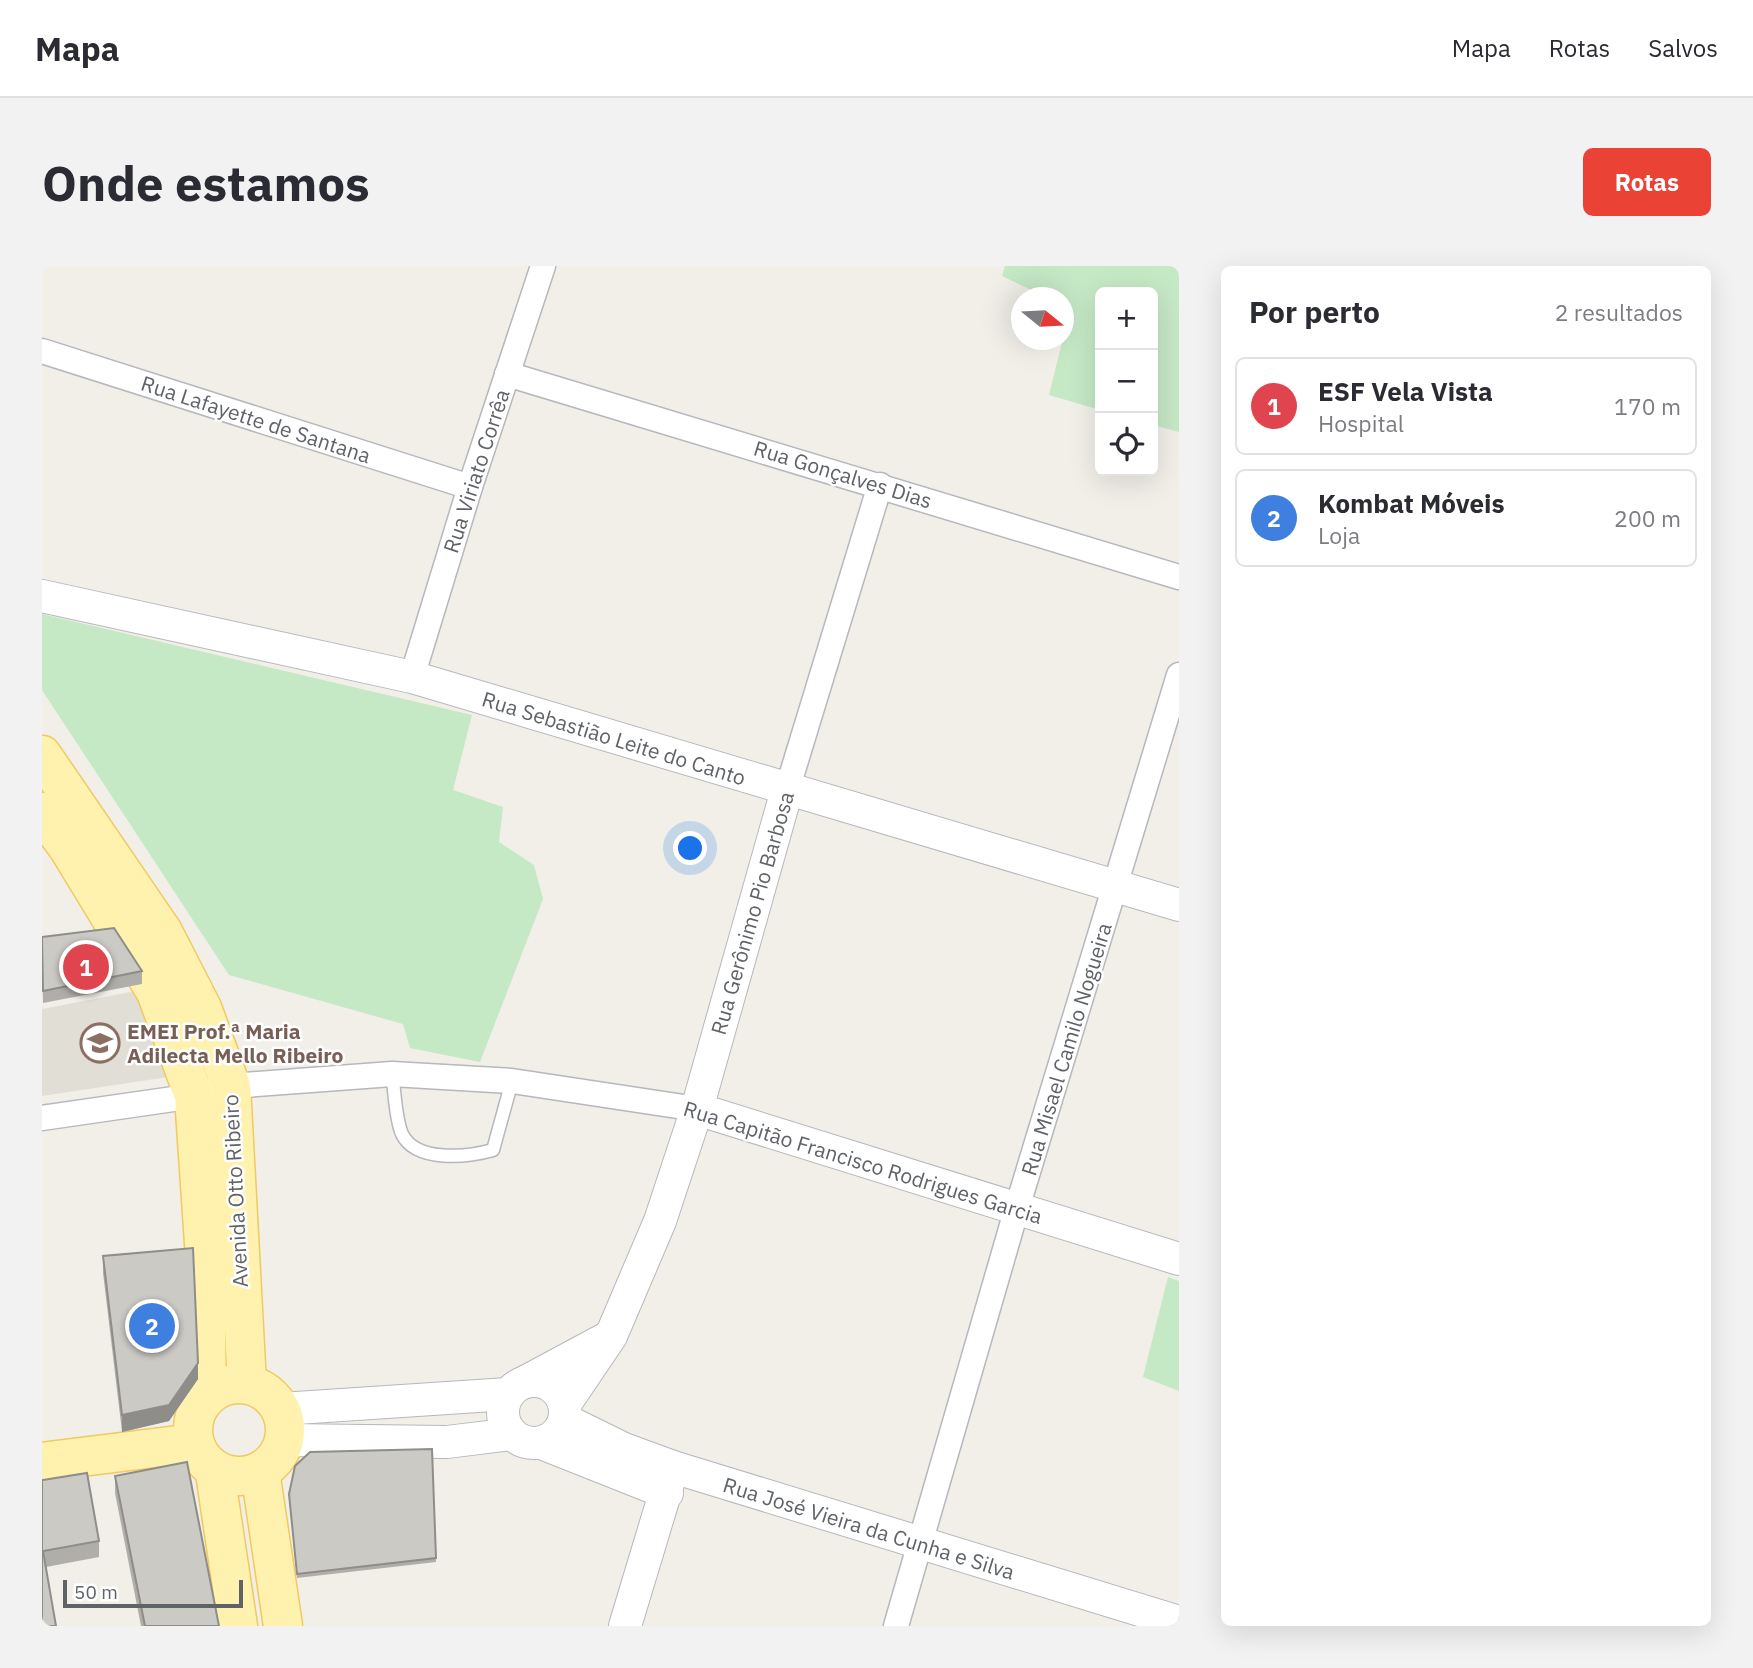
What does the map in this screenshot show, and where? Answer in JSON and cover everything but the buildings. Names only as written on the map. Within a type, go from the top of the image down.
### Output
[{"type":"main road","name":"Avenida Otto Ribeiro","points":[[42,755],[163,932],[202,1007],[231,1086],[247,1384]]},
{"type":"main road","name":"Avenida Otto Ribeiro","points":[[42,812],[69,849],[156,992],[194,1096],[205,1258],[207,1396]]},
{"type":"main road","points":[[42,1462],[204,1458],[242,1477],[260,1471],[273,1462],[282,1424],[261,1389],[247,1384],[232,1384],[207,1396],[195,1418],[204,1458],[238,1626]]},
{"type":"main road","points":[[260,1471],[283,1626]]},
{"type":"street","name":"Rua Viriato Corrêa","points":[[412,677],[540,267]]},
{"type":"street","name":"Rua Lafayette de Santana","points":[[42,351],[470,487]]},
{"type":"street","name":"Rua Gonçalves Dias","points":[[507,374],[1179,577]]},
{"type":"street","name":"Rua Gerônimo Pio Barbosa","points":[[565,1412],[611,1336],[660,1221],[697,1109],[787,790],[880,485]]},
{"type":"street","name":"Rua Sebastião Leite do Canto","points":[[42,596],[412,677],[1179,905]]},
{"type":"street","name":"Rua Misael Camilo Nogueira","points":[[896,1626],[1017,1208],[1179,675]]},
{"type":"street","name":"Rua Capitão Francisco Rodrigues Garcia","points":[[42,1118],[194,1096],[231,1086],[392,1074],[513,1081],[697,1109],[1179,1259]]},
{"type":"street","points":[[282,1424],[517,1388],[542,1381],[557,1390],[565,1412],[556,1435],[527,1439],[504,1422],[503,1408],[517,1388],[611,1336]]},
{"type":"street","name":"Rua José Vieira da Cunha e Silva","points":[[565,1412],[670,1480]]},
{"type":"street","name":"Rua José Vieira da Cunha e Silva","points":[[282,1424],[447,1442],[527,1439],[670,1480],[920,1544],[1179,1622]]},
{"type":"street","points":[[625,1626],[670,1480]]},
{"type":"lane","points":[[392,1074],[402,1133],[413,1147],[427,1153],[474,1155],[493,1150],[513,1081]]},
{"type":"shaded area","name":"EMEI Prof.ª Maria Adilecta Mello Ribeiro","points":[[141,990],[168,1077],[42,1096],[42,1009]]},
{"type":"green space","points":[[1005,266],[1179,266],[1179,432],[1158,426],[1158,287],[1095,287],[1095,409],[1049,395],[1060,350],[1074,350],[1074,287],[1025,287],[1002,276]]},
{"type":"green space","points":[[42,614],[472,715],[453,790],[503,807],[499,842],[534,865],[543,899],[480,1062],[410,1048],[403,1024],[229,975],[42,690]]},
{"type":"green space","points":[[1168,1277],[1179,1281],[1179,1391],[1143,1377]]},
{"type":"place","name":"ESF Vela Vista","points":[[86,967]]},
{"type":"place","name":"EMEI Prof.ª Maria Adilecta Mello Ribeiro","points":[[100,1043]]},
{"type":"place","name":"Kombat Móveis","points":[[152,1326]]}]
